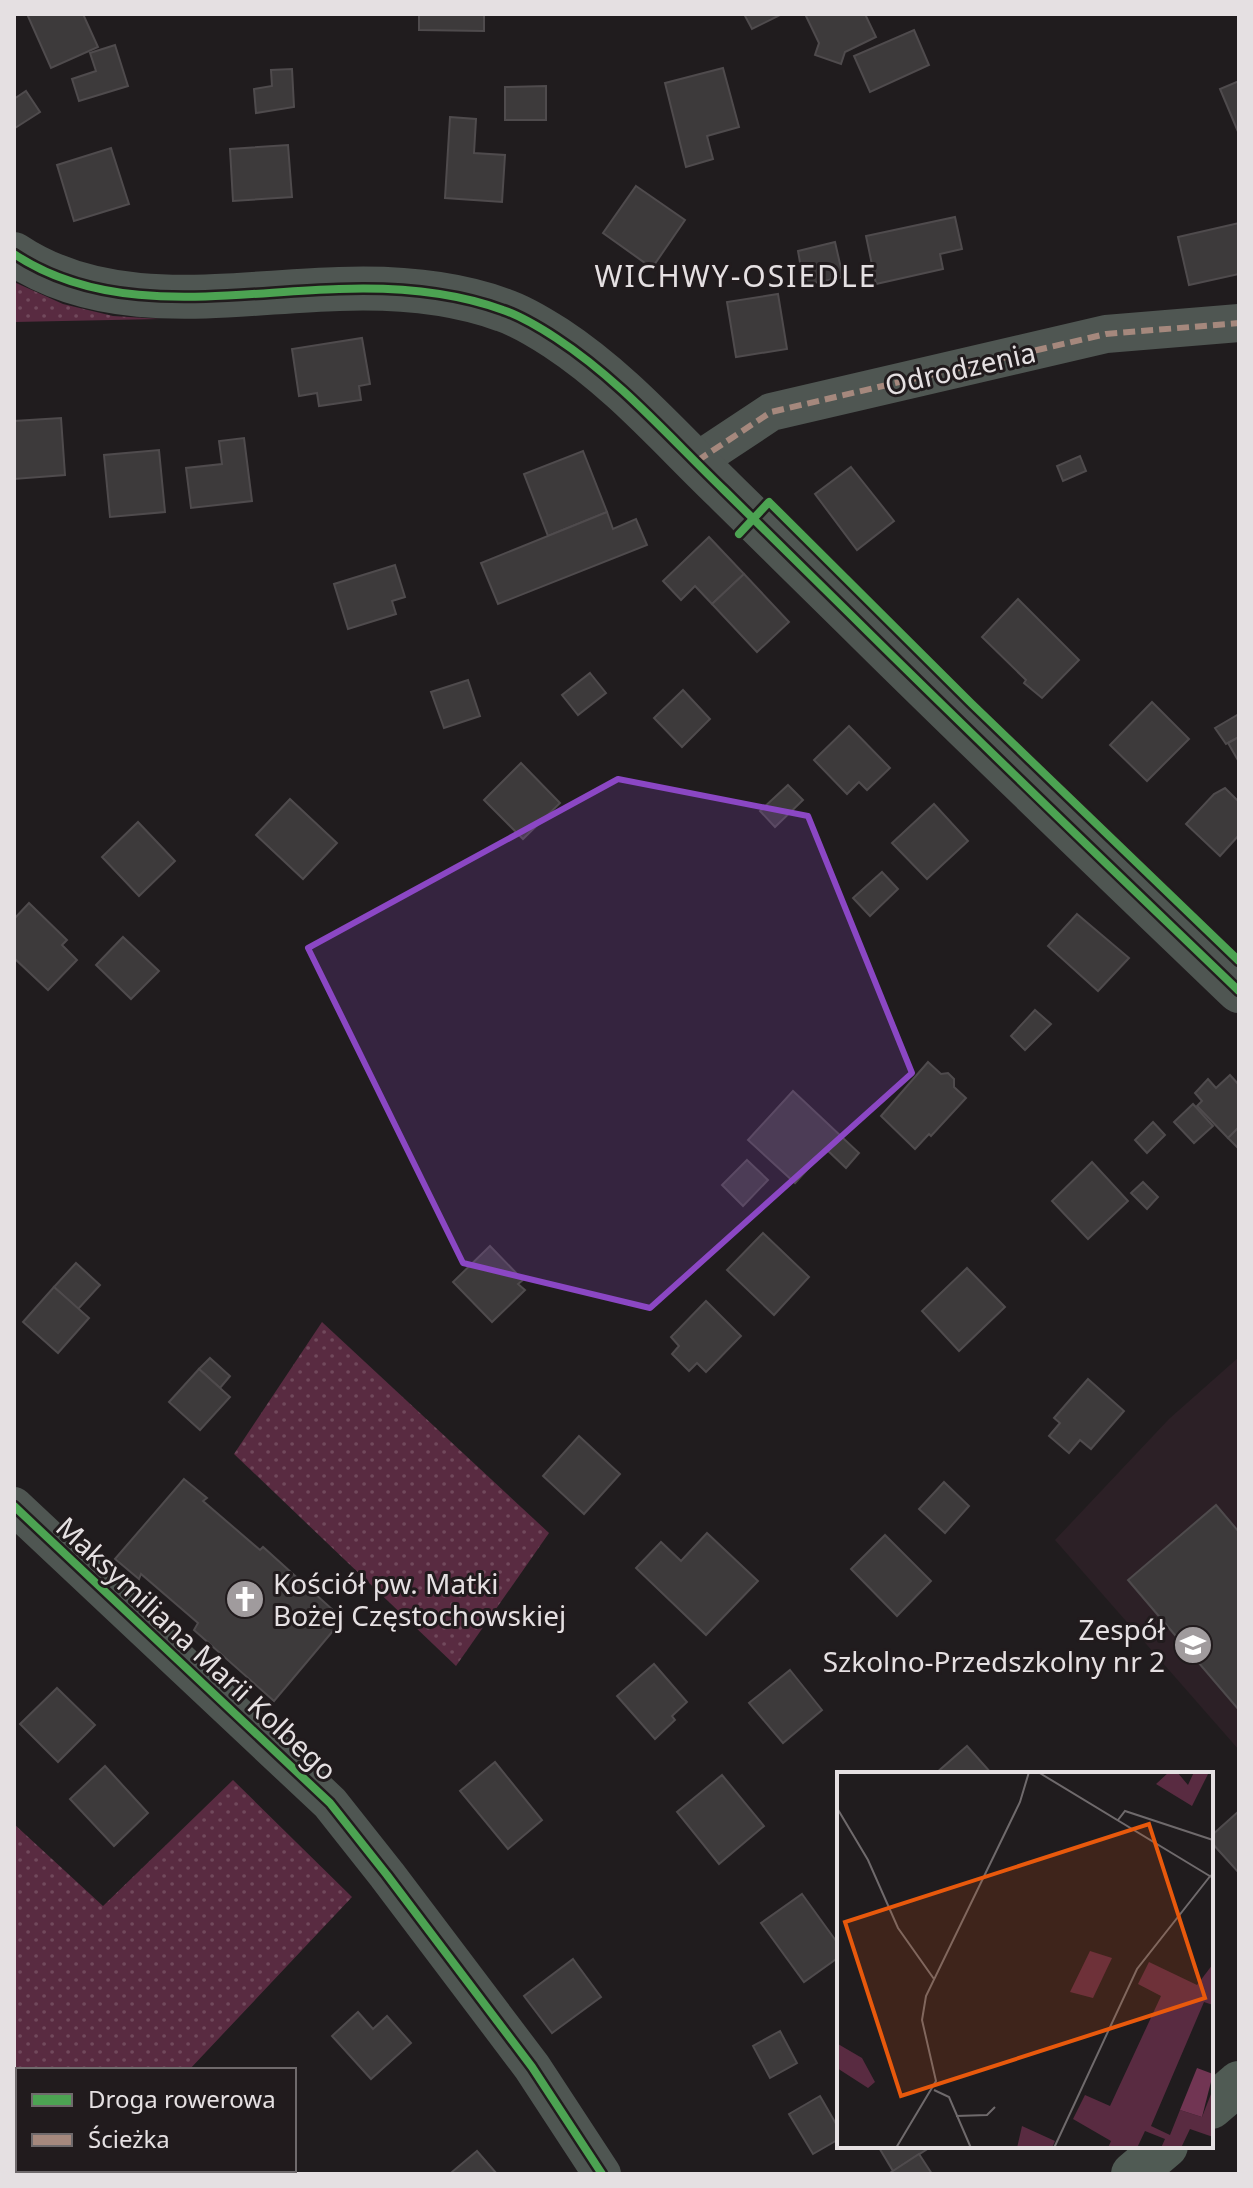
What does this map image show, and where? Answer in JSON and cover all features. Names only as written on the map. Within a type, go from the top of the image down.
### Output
[{"type":"main road","points":[[1213,2105],[1239,2083]]},
{"type":"main road","points":[[1133,2174],[1164,2148]]},
{"type":"street","points":[[14,254],[45,271],[113,293],[190,297],[388,289],[476,301],[523,319],[605,373],[651,416],[855,619],[1239,991]]},
{"type":"street","name":"Odrodzenia","points":[[697,461],[771,412],[1106,334],[1239,323]]},
{"type":"street","name":"Maksymiliana Marii Kolbego","points":[[14,1506],[330,1803],[532,2067],[602,2174]]},
{"type":"highlighted area","points":[[618,779],[808,816],[912,1073],[650,1308],[463,1263],[308,948]]},
{"type":"shaded area","points":[[14,282],[63,304],[113,316],[160,319],[14,322]]},
{"type":"shaded area","points":[[322,1322],[549,1533],[456,1666],[234,1454]]},
{"type":"shaded area","name":"Zespół Szkolno-Przedszkolny nr 2","points":[[1239,1357],[1239,1750],[1055,1540],[1169,1419]]},
{"type":"shaded area","points":[[233,1780],[352,1897],[191,2068],[16,2068],[16,2172],[108,2174],[14,2174],[14,1824],[103,1906]]},
{"type":"building","points":[[27,14],[83,14],[98,47],[51,68]]},
{"type":"building","points":[[419,14],[484,14],[484,31],[419,30]]},
{"type":"building","points":[[744,14],[782,14],[752,29]]},
{"type":"building","points":[[805,14],[865,14],[876,37],[845,52],[841,64],[815,55],[819,43]]},
{"type":"building","points":[[914,30],[929,65],[870,92],[854,56]]},
{"type":"building","points":[[115,45],[128,86],[79,101],[72,79],[96,71],[90,53]]},
{"type":"building","points":[[723,68],[739,127],[707,136],[713,159],[686,167],[665,83]]},
{"type":"building","points":[[292,69],[294,107],[256,113],[254,89],[272,86],[271,70]]},
{"type":"building","points":[[1239,81],[1239,134],[1220,89]]},
{"type":"building","points":[[546,86],[546,120],[505,120],[505,87]]},
{"type":"building","points":[[26,91],[40,112],[15,128],[14,99]]},
{"type":"building","points":[[450,117],[476,119],[474,153],[505,155],[502,202],[445,198]]},
{"type":"building","points":[[288,145],[292,197],[233,201],[230,149]]},
{"type":"building","points":[[111,148],[129,204],[74,221],[57,165]]},
{"type":"building","points":[[636,186],[685,220],[652,268],[603,233]]},
{"type":"building","points":[[955,217],[962,249],[940,254],[943,269],[876,284],[866,236]]},
{"type":"building","points":[[1239,223],[1239,274],[1189,285],[1178,237]]},
{"type":"building","points":[[835,242],[843,277],[804,285],[798,251]]},
{"type":"building","points":[[778,294],[787,349],[736,357],[727,302]]},
{"type":"building","points":[[362,338],[370,384],[359,386],[361,400],[319,406],[317,393],[299,396],[292,349]]},
{"type":"building","points":[[61,418],[65,475],[14,479],[14,421]]},
{"type":"building","points":[[244,438],[252,501],[191,508],[186,468],[222,464],[219,441]]},
{"type":"building","points":[[159,450],[165,512],[110,517],[104,455]]},
{"type":"building","points":[[583,451],[607,512],[548,536],[524,474]]},
{"type":"building","points":[[1080,456],[1086,471],[1063,481],[1057,466]]},
{"type":"building","points":[[851,467],[894,521],[857,550],[815,494]]},
{"type":"building","points":[[607,512],[613,529],[636,519],[647,545],[498,604],[481,563]]},
{"type":"building","points":[[709,537],[744,574],[712,604],[695,586],[681,600],[663,581]]},
{"type":"building","points":[[395,565],[405,597],[392,601],[396,614],[348,629],[334,584]]},
{"type":"building","points":[[744,574],[789,622],[757,652],[712,604]]},
{"type":"building","points":[[1018,599],[1079,660],[1042,698],[982,637]]},
{"type":"building","points":[[590,673],[606,693],[578,715],[562,695]]},
{"type":"building","points":[[468,680],[480,716],[444,728],[431,692]]},
{"type":"building","points":[[683,690],[710,719],[682,747],[654,718]]},
{"type":"building","points":[[1152,702],[1189,739],[1147,781],[1110,745]]},
{"type":"building","points":[[1239,714],[1239,737],[1226,744],[1215,728]]},
{"type":"building","points":[[849,726],[890,768],[867,790],[859,782],[847,794],[814,760]]},
{"type":"building","points":[[1239,737],[1239,762],[1228,743]]},
{"type":"building","points":[[521,763],[560,803],[523,839],[484,800]]},
{"type":"building","points":[[788,785],[803,800],[775,827],[760,811]]},
{"type":"building","points":[[1225,788],[1239,802],[1239,835],[1220,856],[1186,824],[1214,794]]},
{"type":"building","points":[[290,799],[337,843],[303,879],[256,835]]},
{"type":"building","points":[[934,804],[968,841],[927,879],[892,843]]},
{"type":"building","points":[[138,822],[175,861],[139,896],[102,857]]},
{"type":"building","points":[[882,872],[898,889],[870,916],[853,898]]},
{"type":"building","points":[[29,903],[67,940],[62,945],[77,960],[48,990],[14,958],[14,919]]},
{"type":"building","points":[[1077,914],[1129,958],[1098,991],[1048,946]]},
{"type":"building","points":[[123,937],[159,971],[131,999],[96,965]]},
{"type":"building","points":[[1035,1010],[1051,1024],[1025,1050],[1011,1036]]},
{"type":"building","points":[[928,1062],[941,1074],[948,1073],[954,1079],[954,1087],[966,1098],[915,1149],[881,1116]]},
{"type":"building","points":[[1230,1075],[1239,1085],[1239,1127],[1228,1138],[1197,1106],[1202,1101],[1195,1093],[1208,1079],[1216,1088]]},
{"type":"building","points":[[793,1091],[859,1153],[846,1168],[826,1149],[795,1183],[748,1140]]},
{"type":"building","points":[[1193,1104],[1213,1126],[1194,1143],[1174,1122]]},
{"type":"building","points":[[1153,1122],[1165,1135],[1147,1153],[1135,1140]]},
{"type":"building","points":[[1239,1127],[1239,1149],[1228,1138]]},
{"type":"building","points":[[747,1160],[768,1180],[743,1206],[722,1185]]},
{"type":"building","points":[[1092,1162],[1128,1201],[1088,1239],[1052,1201]]},
{"type":"building","points":[[1143,1182],[1158,1197],[1147,1209],[1131,1193]]},
{"type":"building","points":[[763,1233],[809,1277],[774,1315],[727,1270]]},
{"type":"building","points":[[490,1246],[523,1280],[518,1284],[525,1290],[492,1322],[453,1282]]},
{"type":"building","points":[[76,1263],[100,1285],[78,1309],[54,1287]]},
{"type":"building","points":[[967,1268],[1005,1307],[959,1351],[922,1311]]},
{"type":"building","points":[[54,1287],[89,1318],[58,1353],[23,1322]]},
{"type":"building","points":[[706,1301],[741,1336],[706,1372],[697,1363],[689,1371],[672,1354],[679,1346],[671,1337]]},
{"type":"building","points":[[210,1358],[230,1376],[220,1388],[199,1369]]},
{"type":"building","points":[[199,1369],[230,1397],[200,1430],[169,1402]]},
{"type":"building","points":[[1088,1379],[1124,1411],[1091,1449],[1080,1440],[1069,1453],[1049,1436],[1060,1423],[1054,1418]]},
{"type":"building","points":[[579,1436],[620,1474],[584,1514],[543,1476]]},
{"type":"building","name":"Kościół pw. Matki Bożej Częstochowskiej","points":[[184,1479],[207,1498],[203,1501],[260,1550],[263,1547],[343,1619],[274,1701],[194,1630],[198,1623],[141,1574],[139,1579],[115,1559]]},
{"type":"building","points":[[944,1482],[969,1506],[945,1533],[919,1509]]},
{"type":"building","points":[[1216,1505],[1239,1532],[1239,1710],[1128,1580]]},
{"type":"building","points":[[707,1533],[758,1581],[706,1635],[636,1568],[661,1542],[681,1561]]},
{"type":"building","points":[[885,1535],[931,1581],[897,1616],[851,1569]]},
{"type":"building","points":[[654,1664],[687,1702],[672,1716],[675,1720],[655,1739],[617,1696]]},
{"type":"building","points":[[790,1670],[822,1710],[783,1743],[749,1703]]},
{"type":"building","points":[[57,1688],[95,1725],[58,1762],[20,1724]]},
{"type":"building","points":[[967,1746],[990,1772],[937,1772]]},
{"type":"building","points":[[495,1762],[542,1820],[508,1849],[460,1791]]},
{"type":"building","points":[[105,1766],[148,1813],[114,1846],[70,1799]]},
{"type":"building","points":[[722,1775],[764,1826],[719,1864],[677,1812]]},
{"type":"building","points":[[1239,1811],[1239,1873],[1213,1844],[1213,1834]]},
{"type":"building","points":[[802,1894],[837,1942],[837,1958],[804,1982],[761,1923]]},
{"type":"building","points":[[573,1959],[601,1997],[552,2033],[524,1996]]},
{"type":"building","points":[[358,2012],[373,2029],[387,2016],[411,2043],[371,2079],[332,2036]]},
{"type":"building","points":[[780,2031],[797,2063],[770,2078],[753,2046]]},
{"type":"building","points":[[820,2096],[837,2126],[837,2140],[813,2154],[789,2114]]},
{"type":"building","points":[[879,2148],[929,2148],[893,2171]]},
{"type":"building","points":[[477,2151],[497,2174],[452,2172]]},
{"type":"building","points":[[919,2154],[932,2174],[888,2174],[893,2171]]},
{"type":"marked path","points":[[697,461],[771,412],[1106,334],[1239,323]]},
{"type":"cycle path","points":[[14,254],[51,274],[90,287],[131,294],[172,297],[339,289],[401,290],[463,298],[516,315],[543,330],[602,372],[643,410],[1239,991]]},
{"type":"cycle path","points":[[739,534],[769,502],[972,704],[1239,961]]},
{"type":"cycle path","points":[[14,1506],[330,1803],[532,2067],[602,2174]]},
{"type":"place","name":"Kościół pw. Matki Bożej Częstochowskiej","points":[[245,1599]]},
{"type":"place","name":"Zespół Szkolno-Przedszkolny nr 2","points":[[1193,1645]]},
{"type":"district","name":"WICHWY-OSIEDLE","points":[[736,275]]}]
